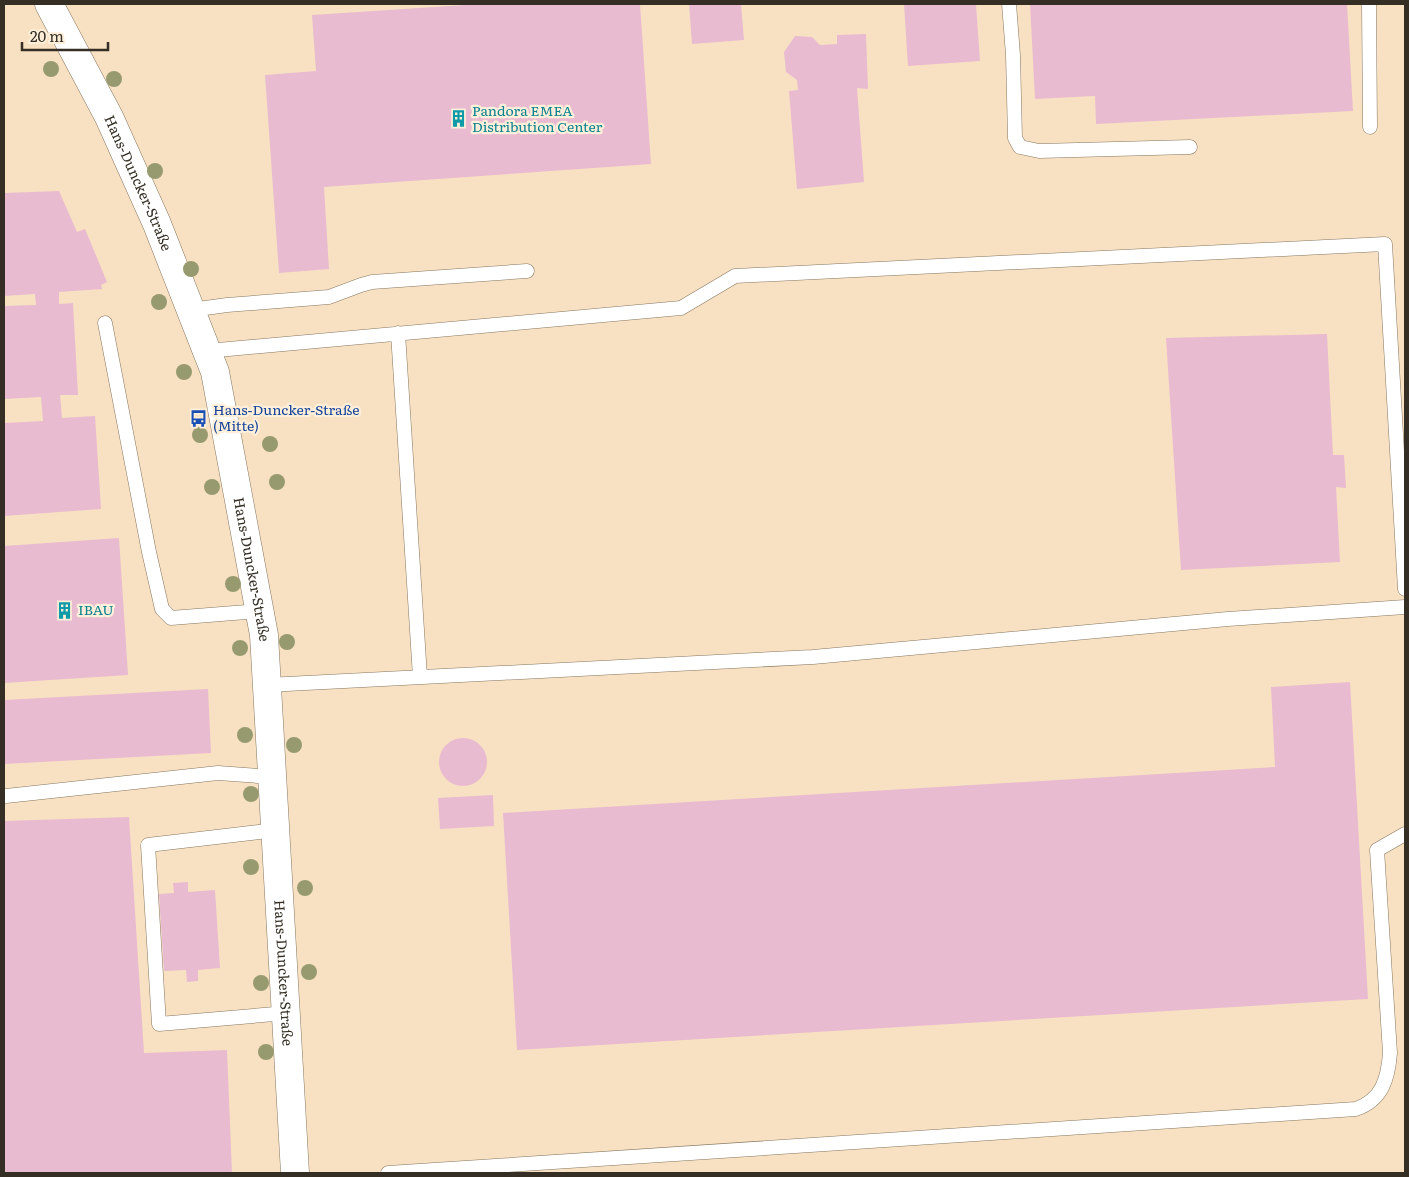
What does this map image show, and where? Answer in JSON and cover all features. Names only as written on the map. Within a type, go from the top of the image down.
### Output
[{"type":"street","name":"Hans-Duncker-Straße","points":[[49,4],[109,117],[157,224],[215,372],[264,635],[295,1173]]},
{"type":"lane","points":[[1009,4],[1013,55],[1015,138],[1020,147],[1039,151],[1190,147]]},
{"type":"lane","points":[[1369,4],[1370,127]]},
{"type":"lane","points":[[207,351],[681,308],[735,276],[1385,244],[1405,589]]},
{"type":"lane","points":[[190,310],[226,305],[329,297],[361,285],[382,281],[527,271]]},
{"type":"lane","points":[[105,323],[149,552],[162,609],[171,618],[259,611]]},
{"type":"lane","points":[[398,333],[420,677]]},
{"type":"lane","points":[[267,686],[814,658],[1228,618],[1405,607]]},
{"type":"lane","points":[[6,796],[218,773],[272,776]]},
{"type":"lane","points":[[276,830],[148,845],[150,885],[159,1024],[287,1013]]},
{"type":"lane","points":[[388,1173],[1356,1109],[1366,1105],[1380,1091],[1389,1068],[1390,1053],[1377,850],[1405,834]]},
{"type":"shaded area","points":[[4,4],[1405,4],[1405,1173],[4,1173]]},
{"type":"building","name":"Pandora EMEA Distribution Center","points":[[480,4],[640,4],[651,164],[324,187],[329,269],[279,273],[265,75],[316,71],[312,15]]},
{"type":"building","points":[[689,4],[741,4],[744,40],[692,44]]},
{"type":"building","points":[[904,4],[976,4],[980,61],[908,66]]},
{"type":"building","points":[[1030,4],[1347,4],[1353,111],[1096,124],[1095,96],[1035,99]]},
{"type":"building","points":[[866,34],[868,89],[857,88],[864,182],[797,189],[789,91],[798,90],[797,80],[786,72],[784,52],[795,36],[812,37],[820,45],[837,44],[837,35]]},
{"type":"building","points":[[59,191],[77,232],[85,229],[107,282],[101,285],[102,289],[59,292],[59,304],[73,303],[78,395],[60,395],[62,418],[95,416],[101,509],[4,516],[4,423],[43,421],[41,397],[4,399],[4,306],[36,305],[35,294],[4,296],[4,193]]},
{"type":"building","points":[[1327,334],[1333,455],[1344,455],[1346,488],[1336,487],[1340,562],[1181,570],[1166,338]]},
{"type":"building","name":"IBAU","points":[[119,538],[128,675],[4,683],[4,546]]},
{"type":"building","points":[[1350,682],[1368,999],[517,1050],[503,813],[1275,767],[1271,687]]},
{"type":"building","points":[[208,689],[211,753],[4,764],[4,700]]},
{"type":"building","points":[[458,738],[468,738],[477,742],[483,748],[486,753],[486,771],[477,782],[468,786],[458,786],[449,782],[443,776],[439,767],[439,757],[443,748],[449,742]]},
{"type":"building","points":[[493,795],[494,826],[440,829],[438,798]]},
{"type":"building","points":[[129,817],[144,1053],[227,1050],[232,1173],[4,1173],[4,821]]},
{"type":"building","points":[[188,882],[188,892],[215,890],[220,968],[198,970],[198,981],[187,982],[186,970],[164,971],[159,894],[174,893],[173,883]]},
{"type":"place","name":"Pandora EMEA Distribution Center","points":[[458,119]]},
{"type":"place","name":"Hans-Duncker-Straße (Mitte)","points":[[199,418]]},
{"type":"place","name":"IBAU","points":[[64,610]]}]
